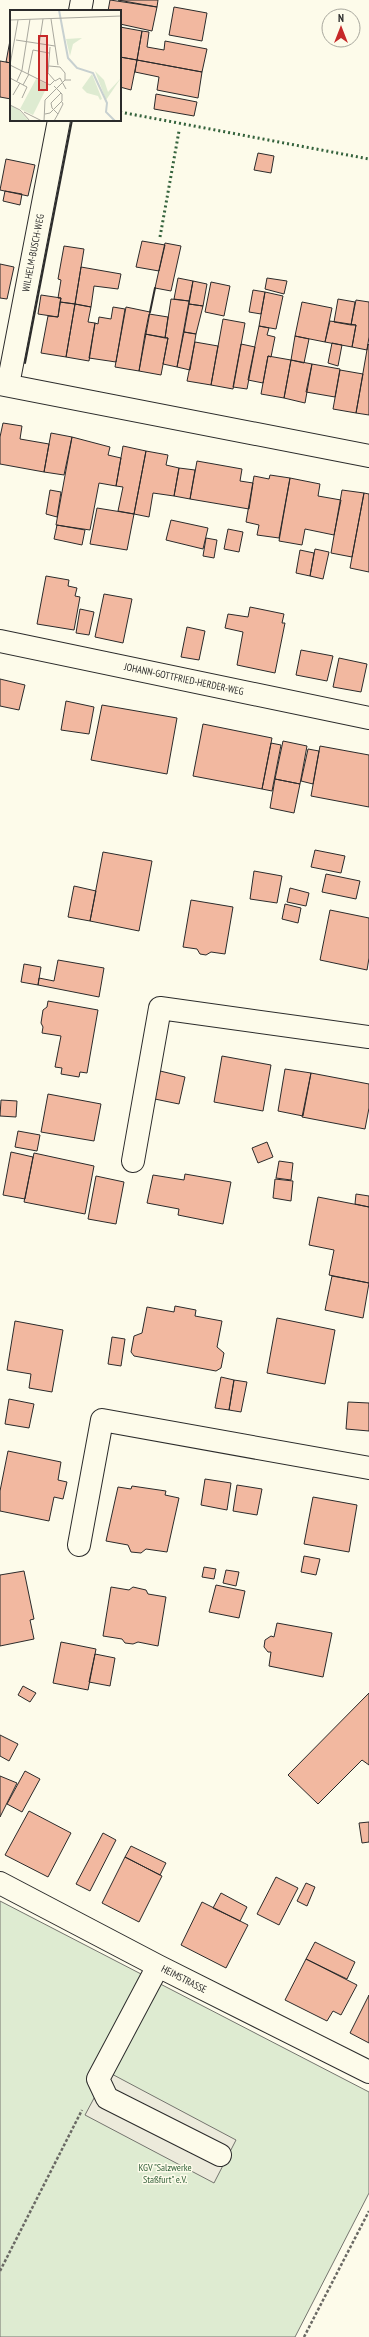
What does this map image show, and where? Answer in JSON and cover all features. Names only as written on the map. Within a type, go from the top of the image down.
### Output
[{"type":"street","points":[[80,10],[82,0]]},
{"type":"street","name":"WILHELM-BUSCH-WEG","points":[[4,384],[59,121]]},
{"type":"street","points":[[4,384],[369,456]]},
{"type":"street","name":"JOHANN-GOTTFRIED-HERDER-WEG","points":[[0,641],[369,718]]},
{"type":"street","points":[[133,1161],[160,1008],[369,1037]]},
{"type":"street","points":[[79,1545],[102,1420],[369,1468]]},
{"type":"street","name":"HEIMSTRASSE","points":[[0,1883],[158,1966],[369,2072]]},
{"type":"street","points":[[158,1966],[98,2080],[107,2098],[220,2155]]},
{"type":"path","points":[[0,2271],[98,2080]]},
{"type":"path","points":[[304,2337],[369,2211]]},
{"type":"green space","name":"KGV \"Salzwerke Staßfurt\" e.V.","points":[[0,1901],[369,2092],[369,2193],[295,2337],[0,2337]]},
{"type":"shaded area","points":[[108,2072],[236,2140],[214,2183],[85,2115]]},
{"type":"building","points":[[110,0],[157,7],[152,31],[121,24],[121,10],[108,10]]},
{"type":"building","points":[[118,0],[158,0],[157,7]]},
{"type":"building","points":[[174,7],[207,13],[202,41],[169,35]]},
{"type":"building","points":[[121,27],[142,31],[137,60],[121,57]]},
{"type":"building","points":[[142,31],[149,32],[147,47],[164,50],[165,41],[207,49],[202,72],[137,60]]},
{"type":"building","points":[[10,40],[10,63],[6,62]]},
{"type":"building","points":[[121,57],[137,60],[131,90],[121,87]]},
{"type":"building","points":[[137,60],[202,72],[198,98],[157,90],[159,77],[135,72]]},
{"type":"building","points":[[0,61],[10,63],[10,99],[0,97]]},
{"type":"building","points":[[156,94],[197,102],[194,116],[154,109]]},
{"type":"building","points":[[258,153],[274,156],[271,173],[254,170]]},
{"type":"building","points":[[6,159],[35,165],[28,196],[0,190]]},
{"type":"building","points":[[5,191],[22,194],[20,205],[3,201]]},
{"type":"building","points":[[142,241],[165,245],[159,271],[136,267]]},
{"type":"building","points":[[165,243],[181,246],[171,291],[155,288]]},
{"type":"building","points":[[64,246],[84,249],[75,304],[60,302],[61,298],[58,298],[61,280],[58,279]]},
{"type":"building","points":[[0,264],[14,267],[7,299],[0,298]]},
{"type":"building","points":[[81,267],[121,274],[118,289],[94,286],[91,307],[75,304]]},
{"type":"building","points":[[178,278],[193,281],[189,301],[174,299]]},
{"type":"building","points":[[267,278],[287,281],[284,294],[265,289]]},
{"type":"building","points":[[193,281],[207,284],[203,306],[189,304]]},
{"type":"building","points":[[211,282],[230,286],[224,316],[205,312]]},
{"type":"building","points":[[253,290],[265,292],[261,314],[249,312]]},
{"type":"building","points":[[265,292],[283,296],[276,329],[259,326]]},
{"type":"building","points":[[41,295],[61,298],[58,317],[38,314]]},
{"type":"building","points":[[171,299],[189,301],[177,367],[163,364],[168,338],[165,338]]},
{"type":"building","points":[[338,299],[355,302],[351,325],[334,322]]},
{"type":"building","points":[[356,300],[369,302],[369,337],[367,350],[352,347],[356,325],[351,325]]},
{"type":"building","points":[[60,302],[75,304],[66,357],[41,353],[48,316],[58,317]]},
{"type":"building","points":[[302,302],[332,308],[325,342],[295,336]]},
{"type":"building","points":[[75,304],[91,307],[88,322],[95,323],[89,361],[66,357]]},
{"type":"building","points":[[189,304],[203,306],[196,334],[184,332]]},
{"type":"building","points":[[113,307],[125,309],[116,362],[89,358],[95,323],[98,324],[99,317],[111,319]]},
{"type":"building","points":[[126,307],[150,312],[139,371],[115,367]]},
{"type":"building","points":[[149,314],[168,317],[165,338],[145,334]]},
{"type":"building","points":[[223,319],[245,323],[233,389],[211,385]]},
{"type":"building","points":[[330,321],[356,325],[352,347],[325,342]]},
{"type":"building","points":[[259,326],[269,328],[267,335],[275,337],[271,357],[268,356],[263,383],[248,380]]},
{"type":"building","points":[[184,332],[196,334],[190,370],[177,367]]},
{"type":"building","points":[[145,334],[168,338],[161,375],[139,371]]},
{"type":"building","points":[[295,336],[309,339],[304,363],[291,360]]},
{"type":"building","points":[[195,342],[218,346],[211,385],[187,381]]},
{"type":"building","points":[[332,343],[342,345],[338,366],[328,363]]},
{"type":"building","points":[[241,344],[255,347],[247,389],[233,387]]},
{"type":"building","points":[[368,344],[369,345],[369,415],[356,413]]},
{"type":"building","points":[[268,356],[291,360],[284,398],[261,394]]},
{"type":"building","points":[[291,360],[312,364],[305,403],[284,398]]},
{"type":"building","points":[[312,364],[340,369],[335,397],[306,392]]},
{"type":"building","points":[[340,370],[363,374],[356,413],[333,409]]},
{"type":"building","points":[[3,423],[22,426],[20,439],[49,444],[44,472],[0,464],[0,437]]},
{"type":"building","points":[[51,433],[72,437],[64,475],[44,472]]},
{"type":"building","points":[[72,437],[110,447],[108,455],[121,458],[116,486],[99,483],[90,530],[56,525]]},
{"type":"building","points":[[123,446],[146,451],[134,514],[118,511],[123,487],[116,486]]},
{"type":"building","points":[[146,451],[168,455],[166,465],[179,468],[174,496],[153,493],[149,517],[134,514]]},
{"type":"building","points":[[197,461],[242,469],[240,481],[253,483],[249,509],[190,499]]},
{"type":"building","points":[[179,468],[195,470],[190,499],[174,496]]},
{"type":"building","points":[[270,475],[290,478],[279,538],[257,535],[259,525],[246,522],[254,476],[269,479]]},
{"type":"building","points":[[290,478],[320,484],[318,496],[341,500],[334,535],[305,529],[302,545],[279,541]]},
{"type":"building","points":[[50,490],[61,492],[57,517],[46,514]]},
{"type":"building","points":[[342,490],[364,493],[352,557],[331,553]]},
{"type":"building","points":[[364,493],[369,494],[369,572],[350,568]]},
{"type":"building","points":[[97,508],[134,514],[127,550],[90,544]]},
{"type":"building","points":[[171,520],[208,528],[203,549],[166,540]]},
{"type":"building","points":[[57,525],[85,530],[82,545],[54,539]]},
{"type":"building","points":[[228,529],[243,532],[239,552],[224,549]]},
{"type":"building","points":[[206,538],[217,540],[214,558],[203,556]]},
{"type":"building","points":[[315,549],[329,552],[323,579],[310,576]]},
{"type":"building","points":[[300,550],[314,553],[310,576],[296,573]]},
{"type":"building","points":[[46,576],[69,580],[68,586],[77,588],[75,596],[80,597],[74,630],[37,624]]},
{"type":"building","points":[[104,594],[132,599],[123,643],[95,637]]},
{"type":"building","points":[[250,607],[284,614],[282,623],[285,623],[275,673],[237,665],[243,632],[225,628],[228,614],[248,617]]},
{"type":"building","points":[[80,609],[94,612],[89,635],[76,633]]},
{"type":"building","points":[[187,627],[205,631],[199,660],[181,657]]},
{"type":"building","points":[[301,650],[333,656],[327,681],[296,675]]},
{"type":"building","points":[[339,658],[367,664],[361,692],[333,687]]},
{"type":"building","points":[[0,679],[25,685],[19,710],[0,706]]},
{"type":"building","points":[[66,701],[94,707],[89,734],[61,730]]},
{"type":"building","points":[[102,705],[177,718],[167,774],[91,760]]},
{"type":"building","points":[[203,724],[272,738],[262,789],[193,776]]},
{"type":"building","points":[[283,741],[307,746],[300,784],[275,779]]},
{"type":"building","points":[[271,743],[281,745],[272,791],[262,789]]},
{"type":"building","points":[[320,746],[369,755],[369,807],[311,796]]},
{"type":"building","points":[[308,749],[319,751],[313,784],[301,781]]},
{"type":"building","points":[[275,779],[300,784],[294,813],[270,808]]},
{"type":"building","points":[[315,850],[345,856],[341,873],[311,867]]},
{"type":"building","points":[[103,852],[152,861],[139,931],[90,921]]},
{"type":"building","points":[[254,871],[282,876],[277,903],[250,899]]},
{"type":"building","points":[[326,874],[360,881],[356,899],[322,892]]},
{"type":"building","points":[[74,886],[96,891],[90,921],[68,917]]},
{"type":"building","points":[[290,888],[309,893],[306,906],[287,902]]},
{"type":"building","points":[[191,900],[233,907],[225,954],[211,952],[206,955],[200,954],[197,949],[183,947]]},
{"type":"building","points":[[285,904],[301,908],[298,923],[282,919]]},
{"type":"building","points":[[330,910],[369,918],[369,958],[367,970],[320,960]]},
{"type":"building","points":[[58,960],[104,968],[99,997],[38,985],[39,978],[54,981]]},
{"type":"building","points":[[24,964],[41,967],[38,985],[21,982]]},
{"type":"building","points":[[48,1001],[98,1010],[87,1073],[80,1072],[79,1077],[61,1074],[62,1068],[55,1067],[61,1036],[42,1033],[43,1027],[41,1023],[43,1010],[47,1007]]},
{"type":"building","points":[[222,1056],[271,1065],[263,1111],[214,1102]]},
{"type":"building","points":[[285,1069],[311,1073],[303,1116],[278,1111]]},
{"type":"building","points":[[156,1070],[185,1077],[179,1104],[150,1098]]},
{"type":"building","points":[[311,1073],[369,1084],[369,1108],[365,1129],[302,1117]]},
{"type":"building","points":[[48,1094],[101,1104],[94,1141],[41,1132]]},
{"type":"building","points":[[1,1100],[17,1101],[16,1117],[0,1116]]},
{"type":"building","points":[[18,1131],[40,1135],[37,1151],[15,1147]]},
{"type":"building","points":[[267,1142],[273,1157],[258,1163],[252,1148]]},
{"type":"building","points":[[11,1152],[33,1157],[25,1199],[3,1195]]},
{"type":"building","points":[[34,1153],[94,1166],[85,1214],[24,1202]]},
{"type":"building","points":[[279,1161],[293,1163],[291,1180],[276,1178]]},
{"type":"building","points":[[185,1174],[231,1182],[223,1224],[178,1215],[179,1209],[147,1203],[153,1175],[184,1180]]},
{"type":"building","points":[[96,1176],[124,1182],[116,1224],[88,1219]]},
{"type":"building","points":[[275,1179],[293,1181],[291,1201],[273,1198]]},
{"type":"building","points":[[356,1194],[369,1196],[369,1207],[355,1204]]},
{"type":"building","points":[[318,1197],[369,1207],[369,1283],[329,1275],[334,1250],[309,1245]]},
{"type":"building","points":[[332,1276],[369,1283],[363,1318],[325,1310]]},
{"type":"building","points":[[175,1306],[196,1310],[195,1316],[222,1321],[217,1347],[224,1353],[221,1368],[216,1371],[134,1356],[131,1352],[134,1336],[142,1333],[147,1307],[174,1312]]},
{"type":"building","points":[[277,1318],[335,1330],[325,1384],[267,1373]]},
{"type":"building","points":[[15,1321],[63,1330],[52,1392],[29,1388],[31,1374],[7,1370]]},
{"type":"building","points":[[112,1337],[125,1339],[121,1366],[108,1364]]},
{"type":"building","points":[[221,1377],[234,1380],[229,1410],[215,1408]]},
{"type":"building","points":[[234,1380],[247,1382],[241,1412],[229,1410]]},
{"type":"building","points":[[9,1399],[34,1404],[29,1428],[5,1424]]},
{"type":"building","points":[[348,1402],[369,1403],[369,1431],[346,1429]]},
{"type":"building","points":[[8,1451],[61,1462],[58,1480],[67,1482],[63,1499],[54,1497],[49,1521],[0,1511],[0,1491]]},
{"type":"building","points":[[205,1479],[231,1483],[227,1510],[201,1505]]},
{"type":"building","points":[[237,1485],[262,1489],[257,1515],[233,1511]]},
{"type":"building","points":[[132,1486],[166,1491],[165,1495],[179,1498],[167,1552],[146,1549],[141,1553],[131,1552],[128,1545],[106,1541],[118,1487],[131,1489]]},
{"type":"building","points":[[313,1497],[357,1505],[349,1552],[304,1544]]},
{"type":"building","points":[[304,1556],[320,1559],[316,1575],[301,1572]]},
{"type":"building","points":[[204,1567],[216,1569],[214,1579],[202,1577]]},
{"type":"building","points":[[226,1570],[239,1572],[236,1586],[223,1583]]},
{"type":"building","points":[[24,1571],[34,1619],[30,1620],[34,1639],[0,1646],[0,1575]]},
{"type":"building","points":[[216,1585],[245,1591],[239,1618],[209,1612]]},
{"type":"building","points":[[111,1587],[129,1590],[133,1587],[146,1590],[148,1594],[166,1597],[158,1646],[138,1642],[133,1644],[125,1643],[122,1639],[103,1636]]},
{"type":"building","points":[[277,1623],[332,1633],[323,1677],[269,1666],[271,1652],[268,1652],[264,1647],[265,1640],[271,1636],[274,1637]]},
{"type":"building","points":[[61,1642],[96,1649],[88,1690],[53,1683]]},
{"type":"building","points":[[95,1654],[115,1658],[110,1686],[89,1682]]},
{"type":"building","points":[[23,1686],[36,1693],[30,1702],[18,1695]]},
{"type":"building","points":[[369,1693],[369,1765],[362,1760],[318,1804],[288,1775]]},
{"type":"building","points":[[0,1735],[18,1744],[9,1761],[0,1756]]},
{"type":"building","points":[[25,1771],[40,1779],[22,1812],[7,1804]]},
{"type":"building","points":[[0,1776],[17,1783],[0,1817]]},
{"type":"building","points":[[29,1811],[71,1833],[48,1877],[5,1855]]},
{"type":"building","points":[[369,1822],[369,1842],[362,1843],[359,1823]]},
{"type":"building","points":[[103,1833],[116,1840],[90,1891],[76,1884]]},
{"type":"building","points":[[131,1846],[166,1863],[160,1875],[125,1857]]},
{"type":"building","points":[[125,1857],[162,1876],[139,1922],[102,1903]]},
{"type":"building","points":[[276,1877],[298,1888],[279,1925],[257,1914]]},
{"type":"building","points":[[306,1883],[315,1887],[307,1906],[297,1901]]},
{"type":"building","points":[[221,1893],[247,1907],[240,1921],[213,1908]]},
{"type":"building","points":[[202,1902],[248,1925],[226,1968],[181,1945]]},
{"type":"building","points":[[315,1942],[355,1962],[347,1979],[306,1959]]},
{"type":"building","points":[[306,1959],[357,1985],[341,2015],[333,2011],[327,2021],[285,2000]]},
{"type":"building","points":[[369,1995],[369,2043],[350,2033]]},
{"type":"hedge","points":[[121,112],[369,159]]},
{"type":"hedge","points":[[160,237],[179,131]]},
{"type":"wall","points":[[25,363],[72,121]]},
{"type":"wall","points":[[150,312],[155,288]]}]
